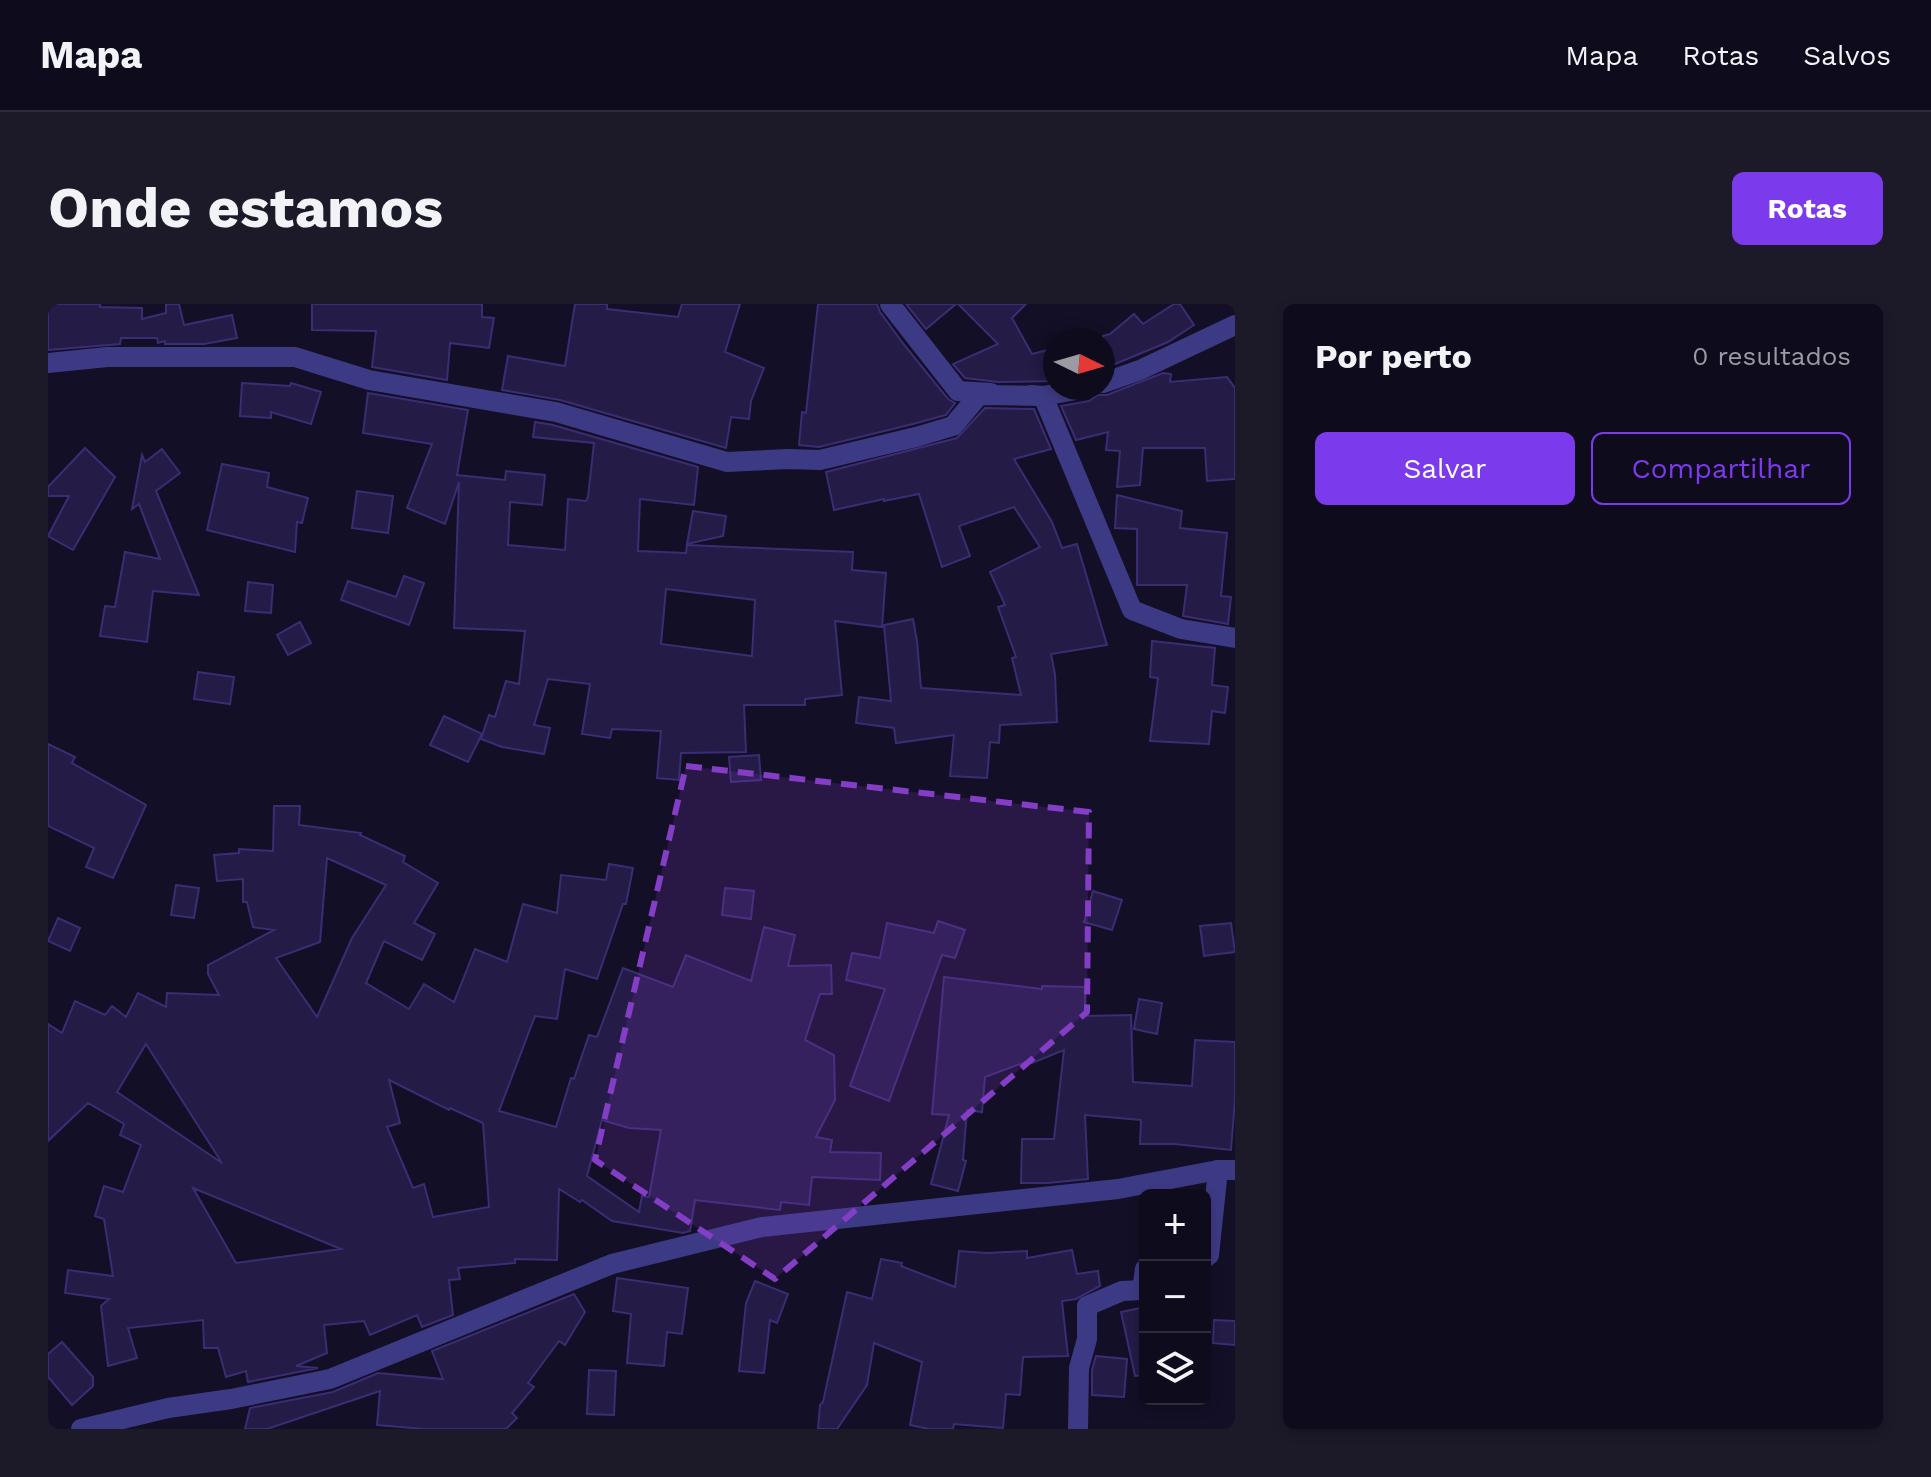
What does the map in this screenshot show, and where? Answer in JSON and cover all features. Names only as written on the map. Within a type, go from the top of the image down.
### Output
[{"type":"street","points":[[890,304],[958,391],[1043,396]]},
{"type":"street","points":[[1115,379],[1235,325]]},
{"type":"street","points":[[48,363],[107,357],[295,357],[369,380],[556,412],[727,462],[820,460],[953,426],[979,395],[1043,396]]},
{"type":"street","points":[[1045,400],[1132,610],[1181,629],[1235,638]]},
{"type":"street","points":[[81,1429],[168,1408],[330,1379],[612,1264],[762,1227],[1118,1189],[1227,1170],[1211,1246]]},
{"type":"street","points":[[1078,1429],[1079,1368],[1087,1339],[1087,1306],[1122,1291],[1139,1290]]},
{"type":"highlighted area","points":[[686,766],[1089,812],[1087,1012],[775,1279],[595,1160]]},
{"type":"building","points":[[48,304],[142,308],[142,319],[166,313],[166,304],[179,304],[184,325],[232,315],[237,338],[204,344],[165,344],[165,341],[158,343],[157,338],[121,338],[120,344],[48,350]]},
{"type":"building","points":[[312,304],[482,304],[482,317],[494,318],[489,348],[450,343],[447,380],[372,367],[376,331],[312,330]]},
{"type":"building","points":[[575,304],[607,304],[607,309],[678,317],[682,304],[740,304],[725,352],[764,368],[751,401],[749,419],[731,417],[726,448],[560,400],[502,390],[508,356],[565,366]]},
{"type":"building","points":[[818,304],[877,304],[905,346],[948,399],[955,403],[946,415],[819,447],[799,445],[802,412],[806,413]]},
{"type":"building","points":[[906,304],[956,304],[926,329]]},
{"type":"building","points":[[958,304],[1026,304],[1012,318],[1032,354],[1043,351],[1043,381],[998,382],[965,378],[953,364],[998,344]]},
{"type":"building","points":[[1174,304],[1180,304],[1194,325],[1168,342],[1115,364],[1115,330],[1134,314],[1143,324]]},
{"type":"building","points":[[1163,373],[1171,374],[1170,382],[1227,377],[1235,388],[1235,479],[1207,481],[1205,448],[1143,448],[1140,485],[1117,487],[1120,451],[1106,450],[1108,432],[1076,440],[1061,406],[1090,400],[1115,400],[1115,392]]},
{"type":"building","points":[[242,383],[290,386],[291,383],[321,392],[311,424],[271,412],[271,418],[240,416]]},
{"type":"building","points":[[368,393],[468,410],[457,475],[505,480],[506,471],[545,475],[542,505],[510,502],[508,545],[565,550],[568,499],[586,501],[588,497],[594,443],[533,437],[535,422],[698,467],[694,505],[640,499],[638,551],[686,553],[687,545],[853,552],[852,570],[886,573],[882,627],[835,621],[842,695],[805,699],[805,705],[744,705],[746,752],[681,753],[679,780],[657,778],[661,731],[612,729],[610,738],[582,734],[590,684],[548,679],[534,725],[550,728],[544,754],[502,747],[481,739],[489,715],[495,717],[506,681],[519,684],[525,631],[454,628],[459,482],[445,524],[407,508],[432,444],[363,433]],"holes":[[[666,589],[755,600],[752,656],[661,644]]]},
{"type":"building","points":[[985,408],[1034,409],[1051,449],[1014,459],[1052,522],[1062,548],[1077,544],[1107,645],[1051,654],[1057,722],[1000,725],[999,743],[990,742],[987,778],[950,776],[954,735],[896,743],[894,728],[856,723],[859,697],[891,701],[884,625],[913,619],[921,688],[1021,695],[1012,658],[1016,657],[998,607],[1005,605],[990,572],[1040,547],[1014,507],[959,526],[970,556],[942,567],[919,494],[834,510],[826,472],[957,438]]},
{"type":"building","points":[[85,448],[115,477],[73,550],[48,536],[69,496],[48,496],[48,487]]},
{"type":"building","points":[[162,449],[180,473],[156,491],[199,595],[153,591],[147,642],[100,636],[105,606],[115,607],[125,552],[160,559],[139,504],[132,509],[142,455],[145,462]]},
{"type":"building","points":[[222,464],[269,473],[267,487],[308,498],[302,523],[297,522],[295,552],[207,530]]},
{"type":"building","points":[[357,491],[393,496],[388,533],[352,528]]},
{"type":"building","points":[[1117,495],[1182,511],[1180,528],[1227,533],[1221,596],[1231,597],[1228,624],[1183,616],[1187,585],[1137,585],[1137,529],[1115,528]]},
{"type":"building","points":[[693,511],[726,516],[723,536],[687,544]]},
{"type":"building","points":[[404,576],[424,583],[409,625],[341,600],[348,581],[396,597]]},
{"type":"building","points":[[248,582],[273,585],[271,613],[245,611]]},
{"type":"building","points":[[300,622],[311,643],[288,655],[277,635]]},
{"type":"building","points":[[1152,641],[1215,648],[1212,685],[1228,687],[1225,713],[1212,711],[1209,744],[1150,741],[1158,678],[1150,677]]},
{"type":"building","points":[[198,672],[234,677],[230,704],[194,699]]},
{"type":"building","points":[[444,716],[482,734],[468,762],[430,745]]},
{"type":"building","points":[[48,744],[75,757],[72,763],[146,805],[113,878],[86,867],[94,848],[48,826]]},
{"type":"building","points":[[759,755],[761,780],[731,782],[729,757]]},
{"type":"building","points":[[274,806],[300,806],[299,825],[361,833],[405,856],[403,862],[438,883],[414,923],[435,934],[422,960],[384,941],[366,983],[409,1009],[424,984],[454,1002],[475,949],[507,962],[523,904],[557,913],[561,875],[606,880],[609,864],[633,868],[626,904],[623,904],[597,979],[565,969],[557,1019],[535,1016],[499,1111],[556,1127],[571,1078],[574,1079],[589,1035],[597,1037],[623,968],[673,987],[686,955],[751,981],[764,927],[795,935],[788,966],[831,965],[832,994],[820,994],[805,1040],[834,1055],[835,1100],[816,1137],[832,1140],[830,1152],[881,1153],[880,1180],[812,1177],[809,1205],[781,1202],[780,1210],[695,1200],[690,1231],[683,1233],[612,1221],[582,1200],[580,1202],[559,1189],[557,1260],[515,1259],[515,1263],[458,1268],[460,1279],[449,1280],[453,1315],[422,1327],[417,1315],[370,1335],[364,1321],[324,1325],[327,1353],[296,1366],[318,1368],[248,1382],[246,1371],[226,1377],[218,1348],[204,1348],[203,1320],[128,1328],[137,1358],[108,1366],[101,1306],[109,1299],[65,1293],[68,1270],[113,1276],[104,1219],[95,1216],[104,1186],[123,1192],[141,1145],[120,1135],[124,1124],[88,1103],[48,1141],[48,1024],[62,1033],[75,1001],[105,1015],[112,1006],[126,1017],[138,993],[166,1007],[167,993],[219,995],[208,974],[208,965],[274,930],[253,927],[247,902],[243,902],[243,879],[217,881],[214,855],[239,853],[239,849],[273,851]],"holes":[[[327,858],[386,885],[352,938],[317,1017],[276,958],[320,942]],[[146,1044],[222,1163],[117,1092]],[[389,1080],[483,1123],[489,1207],[433,1217],[424,1184],[413,1188],[387,1127],[400,1123]],[[602,1120],[629,1128],[661,1130],[649,1197],[642,1196],[639,1212],[587,1176]],[[193,1188],[341,1249],[236,1263]]]},
{"type":"building","points":[[176,885],[199,888],[194,918],[171,915]]},
{"type":"building","points":[[725,888],[754,891],[751,919],[722,915]]},
{"type":"building","points":[[1093,891],[1122,900],[1112,930],[1084,922]]},
{"type":"building","points":[[58,918],[80,928],[70,951],[48,941]]},
{"type":"building","points":[[938,921],[965,930],[955,958],[942,955],[889,1101],[850,1086],[885,989],[846,980],[852,953],[880,958],[887,923],[934,933]]},
{"type":"building","points":[[1231,923],[1235,952],[1204,956],[1200,926]]},
{"type":"building","points":[[944,977],[1042,989],[1042,986],[1085,987],[1085,1016],[1131,1015],[1133,1082],[1192,1086],[1195,1040],[1235,1042],[1231,1150],[1140,1144],[1141,1120],[1085,1115],[1088,1179],[1021,1183],[1022,1139],[1054,1139],[1064,1050],[985,1077],[982,1112],[967,1110],[963,1160],[966,1161],[958,1191],[931,1184],[949,1115],[932,1114]]},
{"type":"building","points":[[1139,999],[1162,1003],[1157,1034],[1134,1029]]},
{"type":"building","points":[[1072,1250],[1077,1274],[1098,1271],[1100,1286],[1076,1299],[1062,1301],[1068,1356],[1023,1357],[1020,1395],[1006,1394],[1003,1428],[954,1424],[953,1429],[929,1429],[910,1425],[922,1362],[874,1343],[867,1385],[837,1429],[818,1429],[820,1405],[847,1292],[872,1299],[881,1259],[902,1263],[901,1266],[955,1287],[959,1251],[1027,1251],[1027,1258]]},
{"type":"building","points":[[617,1278],[688,1288],[682,1334],[667,1332],[664,1366],[627,1363],[631,1314],[613,1311]]},
{"type":"building","points":[[755,1281],[788,1294],[777,1323],[770,1320],[764,1373],[739,1371],[746,1303]]},
{"type":"building","points":[[574,1294],[585,1312],[565,1345],[559,1341],[528,1383],[534,1387],[512,1413],[517,1418],[506,1429],[425,1429],[377,1425],[380,1391],[267,1429],[245,1429],[250,1408],[333,1392],[378,1373],[443,1379],[432,1351]]},
{"type":"building","points":[[1139,1308],[1139,1376],[1135,1376],[1121,1312]]},
{"type":"building","points":[[1214,1320],[1235,1321],[1235,1345],[1213,1343]]},
{"type":"building","points":[[62,1342],[93,1377],[93,1386],[72,1405],[48,1377],[48,1354]]},
{"type":"building","points":[[1096,1356],[1127,1359],[1124,1397],[1092,1395],[1092,1370]]},
{"type":"building","points":[[589,1370],[616,1371],[614,1415],[587,1414]]}]
